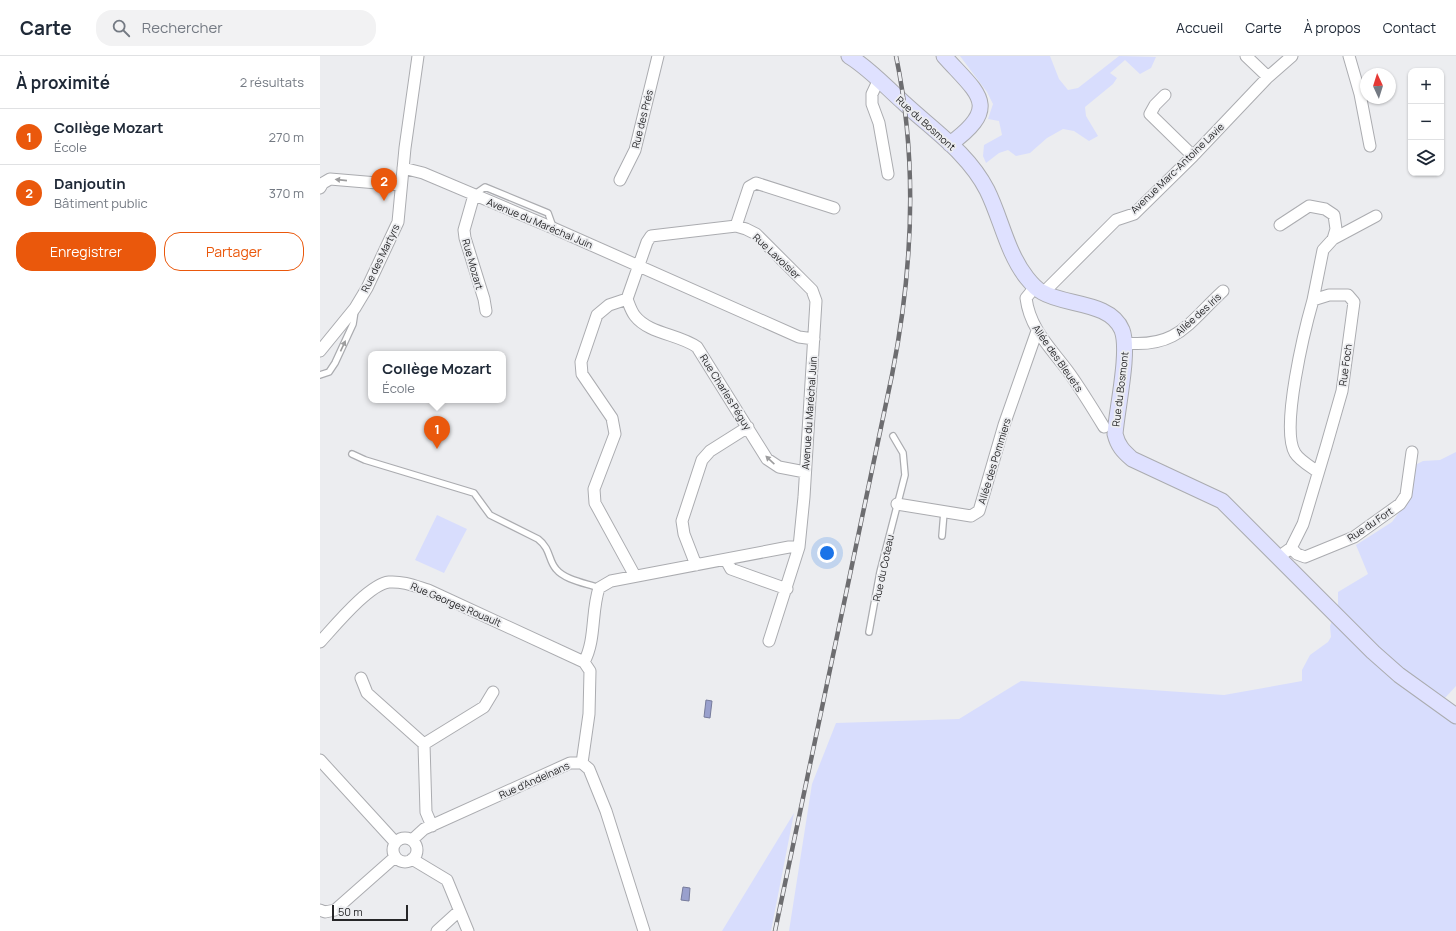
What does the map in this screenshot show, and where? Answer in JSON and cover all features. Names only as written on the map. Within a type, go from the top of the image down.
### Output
[{"type":"street","name":"Rue des Martyrs","points":[[320,351],[355,308],[367,288],[398,222],[401,184],[418,56]]},
{"type":"street","name":"Rue des Prés","points":[[620,180],[636,150],[658,56]]},
{"type":"street","name":"Rue du Bosmont","points":[[849,56],[879,79],[964,157],[981,179],[1018,265],[1039,290],[1068,302],[1097,309],[1110,315],[1118,323],[1125,343],[1116,412],[1115,434],[1117,444],[1132,459],[1222,501],[1285,552],[1373,652],[1399,675],[1456,716]]},
{"type":"street","points":[[944,56],[974,90],[981,103],[980,114],[974,123],[964,134],[950,144]]},
{"type":"street","points":[[1246,56],[1268,78]]},
{"type":"street","name":"Avenue Marc-Antoine Lavie","points":[[1039,290],[1116,220],[1134,214],[1193,156],[1268,78],[1292,56]]},
{"type":"street","points":[[1349,56],[1360,94],[1370,146]]},
{"type":"street","points":[[879,79],[872,94],[872,104],[879,123],[888,174]]},
{"type":"street","points":[[1165,95],[1155,105],[1150,114],[1193,156]]},
{"type":"street","name":"Avenue du Maréchal Juin","points":[[403,168],[423,173],[553,228],[799,337],[814,339],[800,547],[769,640]]},
{"type":"street","points":[[320,188],[323,183],[330,179],[401,184]]},
{"type":"street","points":[[736,226],[749,187],[756,183],[834,208]]},
{"type":"street","name":"Rue Mozart","points":[[474,195],[464,230],[465,238],[484,299],[486,311]]},
{"type":"street","points":[[1280,225],[1309,206],[1325,209],[1334,215],[1336,229],[1333,239]]},
{"type":"street","points":[[1318,472],[1294,453],[1290,432],[1294,390],[1306,321],[1313,300],[1323,250],[1333,239],[1376,216]]},
{"type":"street","name":"Rue Lavoisier","points":[[638,266],[647,242],[651,236],[736,226],[746,229],[756,234],[812,290],[816,301],[814,339]]},
{"type":"street","points":[[635,576],[596,503],[594,488],[615,434],[612,418],[582,374],[581,362],[597,315],[609,305],[627,299],[638,266]]},
{"type":"street","name":"Allée des Bleuets","points":[[1039,290],[1026,298],[1028,313],[1037,331],[1071,376],[1104,427]]},
{"type":"street","name":"Allée des Iris","points":[[1125,343],[1145,345],[1169,339],[1184,330],[1223,291]]},
{"type":"street","name":"Rue Foch","points":[[1285,552],[1303,524],[1342,392],[1354,302],[1348,295],[1329,295],[1313,300]]},
{"type":"street","name":"Rue Charles Péguy","points":[[627,299],[635,316],[648,326],[688,340],[697,347],[767,459],[779,467],[805,472]]},
{"type":"street","name":"Allée des Pommiers","points":[[897,504],[971,516],[979,511],[1004,424],[1037,331]]},
{"type":"street","points":[[696,565],[684,534],[682,521],[702,460],[710,451],[748,427]]},
{"type":"street","name":"Rue du Fort","points":[[1285,552],[1305,556],[1354,537],[1400,504],[1406,495],[1412,452]]},
{"type":"street","points":[[582,763],[589,707],[590,671],[584,662],[590,651],[594,602],[599,588],[611,581],[635,576],[790,547],[800,547]]},
{"type":"street","points":[[726,560],[730,569],[787,589]]},
{"type":"street","name":"Rue Georges Rouault","points":[[320,642],[369,592],[388,582],[406,583],[428,590],[584,662]]},
{"type":"street","points":[[361,678],[367,693],[424,744],[426,812],[432,826]]},
{"type":"street","points":[[424,744],[484,707],[493,692]]},
{"type":"street","points":[[320,760],[395,842]]},
{"type":"street","name":"Rue d'Andelnans","points":[[412,840],[424,829],[570,763],[582,763],[589,769],[606,811],[644,931]]},
{"type":"street","points":[[403,838],[412,840],[416,845],[416,853],[412,859],[403,862],[395,857],[392,849],[395,842],[403,838]]},
{"type":"street","points":[[320,910],[326,912],[335,910],[395,857]]},
{"type":"street","points":[[412,859],[447,880],[468,931]]},
{"type":"street","points":[[437,931],[459,911]]},
{"type":"lane","points":[[320,375],[329,372],[335,362],[354,324],[355,308]]},
{"type":"lane","name":"Rue du Coteau","points":[[869,632],[880,572],[905,475],[905,460],[893,436]]},
{"type":"lane","points":[[352,454],[365,460],[474,493],[490,515],[538,539],[545,545],[555,568],[567,577],[599,588]]},
{"type":"lane","points":[[942,536],[944,512]]},
{"type":"shaded area","points":[[960,56],[1050,56],[1059,79],[1068,90],[1078,88],[1119,56],[1156,57],[1151,68],[1140,74],[1125,60],[1110,73],[1117,78],[1113,84],[1085,107],[1086,116],[1098,136],[1089,141],[1074,131],[1063,129],[1047,138],[1030,153],[1016,156],[1008,150],[999,153],[986,163],[983,156],[984,145],[1002,135],[999,121],[988,119],[993,104],[987,92]]},
{"type":"shaded area","points":[[1456,452],[1456,686],[1444,699],[1417,697],[1456,724],[1456,931],[789,931],[812,784],[836,723],[959,719],[1021,681],[1224,695],[1302,681],[1302,670],[1310,655],[1328,642],[1331,637],[1330,626],[1338,605],[1338,592],[1368,574],[1356,545],[1392,522],[1410,497],[1415,465],[1423,461],[1440,460]]},
{"type":"shaded area","points":[[437,515],[467,529],[444,573],[415,560]]},
{"type":"shaded area","points":[[706,700],[712,701],[710,718],[704,717]]},
{"type":"shaded area","points":[[794,813],[771,931],[722,931]]},
{"type":"shaded area","points":[[683,887],[690,888],[689,901],[681,900]]},
{"type":"railway","points":[[775,931],[892,375],[905,295],[910,216],[910,176],[908,136],[896,56]]},
{"type":"place","name":"Danjoutin","points":[[384,201]]},
{"type":"place","name":"Collège Mozart","points":[[437,449]]}]
